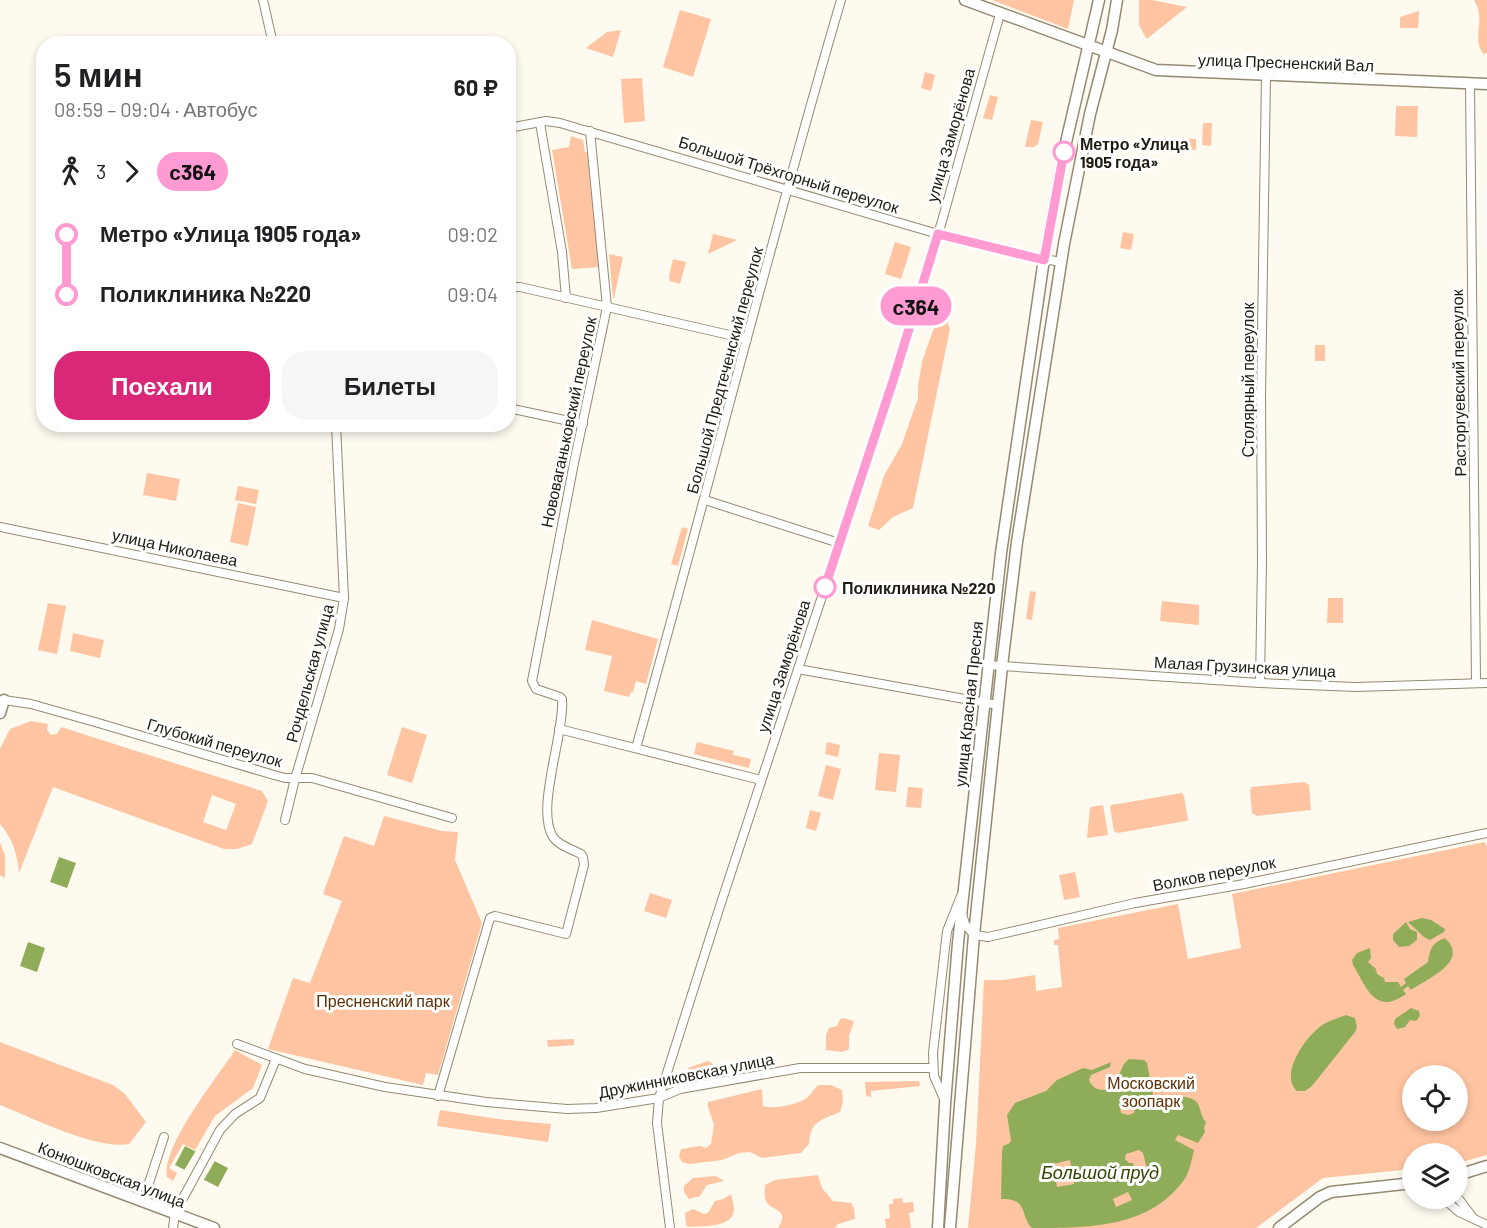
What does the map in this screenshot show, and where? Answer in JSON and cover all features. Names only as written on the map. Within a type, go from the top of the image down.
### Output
[{"type":"main road","name":"улица Пресненский Вал","points":[[965,0],[1156,70],[1487,84]]},
{"type":"main road","name":"улица Красная Пресня","points":[[937,1225],[961,912],[1001,553],[1044,260],[1064,152],[1099,0]]},
{"type":"main road","name":"улица Красная Пресня","points":[[950,1228],[974,935],[1017,542],[1061,262],[1088,126],[1107,53],[1117,0]]},
{"type":"main road","points":[[1097,13],[1099,20],[1106,24],[1115,15]]},
{"type":"main road","points":[[0,713],[1,700]]},
{"type":"main road","name":"Конюшковская улица","points":[[0,1148],[214,1228]]},
{"type":"main road","points":[[1468,1172],[1487,1166]]},
{"type":"main road","points":[[1279,1228],[1331,1192],[1402,1184]]},
{"type":"street","points":[[263,0],[271,36]]},
{"type":"street","name":"Большой Предтеченский переулок","points":[[636,748],[841,0]]},
{"type":"street","name":"улица Заморёнова","points":[[670,1228],[657,1123],[659,1098],[893,381],[938,234],[1000,14]]},
{"type":"street","name":"Столярный переулок","points":[[1260,683],[1261,394],[1266,76]]},
{"type":"street","name":"Расторгуевский переулок","points":[[1470,84],[1476,682]]},
{"type":"street","name":"Большой Трёхгорный переулок","points":[[516,127],[552,121],[788,188],[938,234],[1044,260],[1061,262]]},
{"type":"street","points":[[540,123],[562,252],[566,298]]},
{"type":"street","name":"Нововаганьковский переулок","points":[[559,729],[562,699],[560,696],[536,689],[532,681],[608,307],[590,131]]},
{"type":"street","points":[[516,286],[747,339]]},
{"type":"street","points":[[516,410],[583,424]]},
{"type":"street","name":"Рочдельская улица","points":[[285,820],[295,778],[339,629],[344,598],[336,432]]},
{"type":"street","points":[[705,500],[839,543]]},
{"type":"street","name":"улица Николаева","points":[[0,526],[344,598]]},
{"type":"street","name":"Малая Грузинская улица","points":[[987,664],[1365,688],[1487,683]]},
{"type":"street","points":[[798,669],[998,705]]},
{"type":"street","name":"Глубокий переулок","points":[[1,700],[31,704],[274,776],[312,778],[452,818]]},
{"type":"street","points":[[438,1096],[490,918],[495,916],[566,934],[584,861],[581,854],[555,840],[549,829],[548,805],[559,729],[761,780]]},
{"type":"street","name":"Волков переулок","points":[[974,935],[987,937],[1135,903],[1253,882],[1487,833]]},
{"type":"street","points":[[945,1104],[933,1068],[947,931],[964,887]]},
{"type":"street","points":[[961,912],[965,924],[974,935]]},
{"type":"street","name":"Дружинниковская улица","points":[[237,1044],[305,1069],[407,1091],[486,1102],[579,1109],[659,1098],[680,1089],[800,1068],[933,1068]]},
{"type":"street","points":[[172,1228],[175,1213],[220,1130],[235,1114],[260,1098],[276,1059]]},
{"type":"street","points":[[143,1201],[164,1137]]},
{"type":"street","points":[[1456,1209],[1487,1225]]},
{"type":"street","points":[[1466,1209],[1473,1218]]},
{"type":"green space","points":[[992,0],[1074,0],[1068,29]]},
{"type":"green space","points":[[1139,0],[1152,0],[1187,7],[1146,38],[1139,25]]},
{"type":"green space","points":[[1474,0],[1487,0],[1487,53],[1483,54],[1478,40],[1478,8]]},
{"type":"green space","points":[[680,10],[711,19],[693,77],[663,67]]},
{"type":"green space","points":[[1419,11],[1418,28],[1400,28],[1400,17]]},
{"type":"green space","points":[[621,30],[613,57],[586,48],[607,32]]},
{"type":"green space","points":[[925,72],[935,75],[931,91],[921,88]]},
{"type":"green space","points":[[642,78],[645,121],[624,123],[621,79]]},
{"type":"green space","points":[[990,95],[998,97],[992,120],[983,118]]},
{"type":"green space","points":[[1396,106],[1418,106],[1417,137],[1395,136]]},
{"type":"green space","points":[[1031,120],[1043,122],[1038,144],[1034,147],[1025,147]]},
{"type":"green space","points":[[1203,123],[1212,123],[1211,146],[1202,145]]},
{"type":"green space","points":[[571,136],[583,140],[585,152],[588,152],[601,267],[572,269],[552,150],[569,147]]},
{"type":"green space","points":[[1161,138],[1196,139],[1196,150],[1161,148]]},
{"type":"green space","points":[[1123,232],[1134,234],[1131,250],[1120,248]]},
{"type":"green space","points":[[714,234],[737,240],[708,254]]},
{"type":"green space","points":[[895,242],[911,247],[901,279],[885,274]]},
{"type":"green space","points":[[609,254],[623,257],[614,298],[613,298]]},
{"type":"green space","points":[[673,259],[686,262],[680,284],[670,281]]},
{"type":"green space","points":[[938,316],[945,316],[950,329],[913,508],[893,517],[879,530],[868,526],[884,476],[902,444],[918,398],[922,362]]},
{"type":"green space","points":[[1315,345],[1325,345],[1325,361],[1315,361]]},
{"type":"green space","points":[[147,473],[180,479],[176,501],[143,495]]},
{"type":"green space","points":[[238,486],[259,490],[256,504],[235,500]]},
{"type":"green space","points":[[238,503],[256,507],[248,546],[230,542]]},
{"type":"green space","points":[[682,527],[688,529],[678,566],[671,564]]},
{"type":"green space","points":[[1030,591],[1036,592],[1032,620],[1026,619]]},
{"type":"green space","points":[[1328,598],[1343,598],[1343,623],[1327,623]]},
{"type":"green space","points":[[1162,601],[1199,605],[1199,625],[1160,621]]},
{"type":"green space","points":[[48,603],[66,606],[57,654],[38,650]]},
{"type":"green space","points":[[592,620],[658,639],[646,684],[636,681],[629,697],[604,691],[612,656],[585,650]]},
{"type":"green space","points":[[73,633],[104,640],[100,658],[70,651]]},
{"type":"green space","points":[[31,721],[48,724],[47,730],[51,735],[57,734],[61,727],[262,791],[268,801],[252,844],[237,849],[224,849],[53,787],[19,873],[14,847],[0,824],[0,749],[10,729]],"holes":[[[212,795],[236,804],[226,830],[203,822]]]},
{"type":"green space","points":[[402,727],[427,735],[412,783],[387,775]]},
{"type":"green space","points":[[697,742],[734,751],[733,755],[751,759],[749,768],[694,754]]},
{"type":"green space","points":[[827,742],[840,745],[838,757],[825,754]]},
{"type":"green space","points":[[879,753],[900,755],[896,792],[875,790]]},
{"type":"green space","points":[[826,765],[841,769],[833,800],[818,796]]},
{"type":"green space","points":[[1304,782],[1309,785],[1311,810],[1257,816],[1252,813],[1250,790],[1252,787]]},
{"type":"green space","points":[[908,787],[923,788],[921,808],[906,807]]},
{"type":"green space","points":[[1182,793],[1188,820],[1118,833],[1114,831],[1110,807],[1112,805]]},
{"type":"green space","points":[[1103,805],[1108,835],[1087,838],[1090,807]]},
{"type":"green space","points":[[810,810],[821,813],[816,831],[806,828]]},
{"type":"green space","name":"Пресненский парк","points":[[384,816],[442,831],[458,832],[455,860],[482,923],[438,1075],[426,1073],[423,1085],[268,1049],[293,978],[310,983],[342,901],[323,894],[344,836],[374,846]]},
{"type":"green space","points":[[0,842],[5,856],[5,878],[0,875]]},
{"type":"green space","name":"Московский зоопарк","points":[[1485,842],[1487,847],[1487,1155],[1468,1160],[1468,1143],[1402,1143],[1402,1170],[1323,1178],[1256,1228],[968,1228],[976,1144],[984,980],[1003,980],[1035,975],[1036,991],[1062,987],[1058,945],[1054,945],[1054,940],[1059,939],[1058,928],[1178,904],[1188,959],[1241,948],[1232,894]]},
{"type":"green space","points":[[1075,872],[1080,897],[1064,900],[1059,875]]},
{"type":"green space","points":[[650,893],[672,900],[666,918],[644,911]]},
{"type":"green space","points":[[843,1018],[854,1021],[849,1036],[849,1049],[842,1052],[826,1050],[826,1035],[829,1028],[837,1026]]},
{"type":"green space","points":[[574,1039],[574,1045],[548,1047],[547,1040]]},
{"type":"green space","points":[[0,1042],[113,1085],[125,1094],[146,1122],[129,1144],[115,1145],[64,1132],[0,1105]]},
{"type":"green space","points":[[235,1050],[262,1065],[253,1088],[215,1116],[195,1150],[183,1144],[169,1168],[177,1173],[173,1181],[167,1177],[173,1148],[192,1112]]},
{"type":"green space","points":[[708,1061],[715,1065],[717,1070],[713,1074],[686,1075],[688,1068]]},
{"type":"green space","points":[[919,1081],[920,1086],[871,1091],[871,1097],[866,1096],[865,1082]]},
{"type":"green space","points":[[818,1085],[831,1085],[842,1090],[843,1102],[840,1112],[814,1126],[809,1144],[801,1153],[762,1158],[750,1152],[739,1153],[722,1160],[690,1164],[682,1162],[679,1156],[681,1149],[700,1146],[706,1148],[711,1144],[714,1125],[708,1102],[762,1089],[763,1106],[780,1107],[804,1100]]},
{"type":"green space","points":[[440,1110],[551,1124],[548,1142],[437,1126]]},
{"type":"green space","points":[[818,1175],[822,1188],[833,1201],[851,1203],[855,1219],[838,1224],[835,1228],[778,1228],[782,1217],[779,1211],[766,1201],[765,1185],[775,1180]]},
{"type":"green space","points":[[716,1176],[724,1181],[707,1185],[700,1196],[689,1199],[684,1192],[684,1186],[693,1178]]},
{"type":"green space","points":[[731,1194],[734,1209],[729,1220],[709,1226],[688,1227],[686,1225],[685,1213],[693,1209],[704,1214],[708,1213],[715,1201]]},
{"type":"green space","points":[[902,1198],[903,1203],[913,1202],[914,1212],[909,1213],[911,1228],[886,1228],[885,1219],[890,1218],[889,1204],[893,1204],[893,1199]]},
{"type":"water","points":[[59,857],[76,863],[67,888],[50,882]]},
{"type":"water","points":[[1422,918],[1431,920],[1445,929],[1444,932],[1430,940],[1424,937],[1408,922]]},
{"type":"water","points":[[1406,922],[1410,929],[1417,932],[1417,940],[1409,946],[1399,947],[1393,940],[1393,934]]},
{"type":"water","points":[[1445,938],[1453,954],[1450,961],[1436,974],[1411,990],[1408,986],[1403,990],[1406,994],[1395,1000],[1379,1001],[1373,996],[1353,965],[1352,960],[1357,953],[1370,948],[1371,958],[1368,962],[1376,969],[1377,974],[1384,978],[1385,982],[1398,982],[1401,987],[1406,983],[1404,979],[1428,962],[1434,945]]},
{"type":"water","points":[[28,942],[45,948],[37,972],[20,966]]},
{"type":"water","points":[[1411,1008],[1419,1011],[1420,1016],[1416,1021],[1410,1020],[1405,1027],[1397,1029],[1394,1024],[1395,1019]]},
{"type":"water","points":[[1346,1015],[1355,1018],[1357,1027],[1355,1032],[1312,1086],[1305,1091],[1297,1091],[1292,1084],[1291,1075],[1297,1055],[1303,1045],[1324,1024]]},
{"type":"water","name":"Большой пруд","points":[[1129,1059],[1144,1060],[1147,1063],[1153,1095],[1156,1097],[1185,1097],[1198,1104],[1206,1122],[1205,1132],[1198,1143],[1178,1135],[1175,1140],[1194,1150],[1186,1177],[1172,1194],[1138,1216],[1097,1225],[1032,1228],[1020,1205],[1001,1199],[1002,1151],[1003,1146],[1011,1140],[1007,1115],[1015,1103],[1046,1091],[1057,1080],[1083,1068],[1092,1070],[1111,1062],[1110,1067],[1091,1075],[1089,1080],[1098,1089],[1112,1089]],"holes":[[[1128,1103],[1135,1107],[1134,1113],[1128,1115],[1121,1113],[1120,1107]],[[1139,1150],[1143,1153],[1147,1169],[1143,1174],[1136,1172],[1133,1163],[1125,1159],[1126,1154]],[[1070,1160],[1074,1184],[1057,1187],[1053,1164]],[[1128,1192],[1132,1200],[1116,1207],[1113,1199]]]},
{"type":"water","points":[[185,1146],[228,1168],[218,1187],[175,1165]]},
{"type":"pier","points":[[197,1149],[216,1159],[202,1183],[183,1172]]},
{"type":"bus line","name":"с364","points":[[825,587],[893,381],[938,234],[1044,260],[1064,152]]},
{"type":"place","name":"Метро «Улица 1905 года»","points":[[1064,152]]},
{"type":"place","name":"Поликлиника №220","points":[[825,587]]}]
